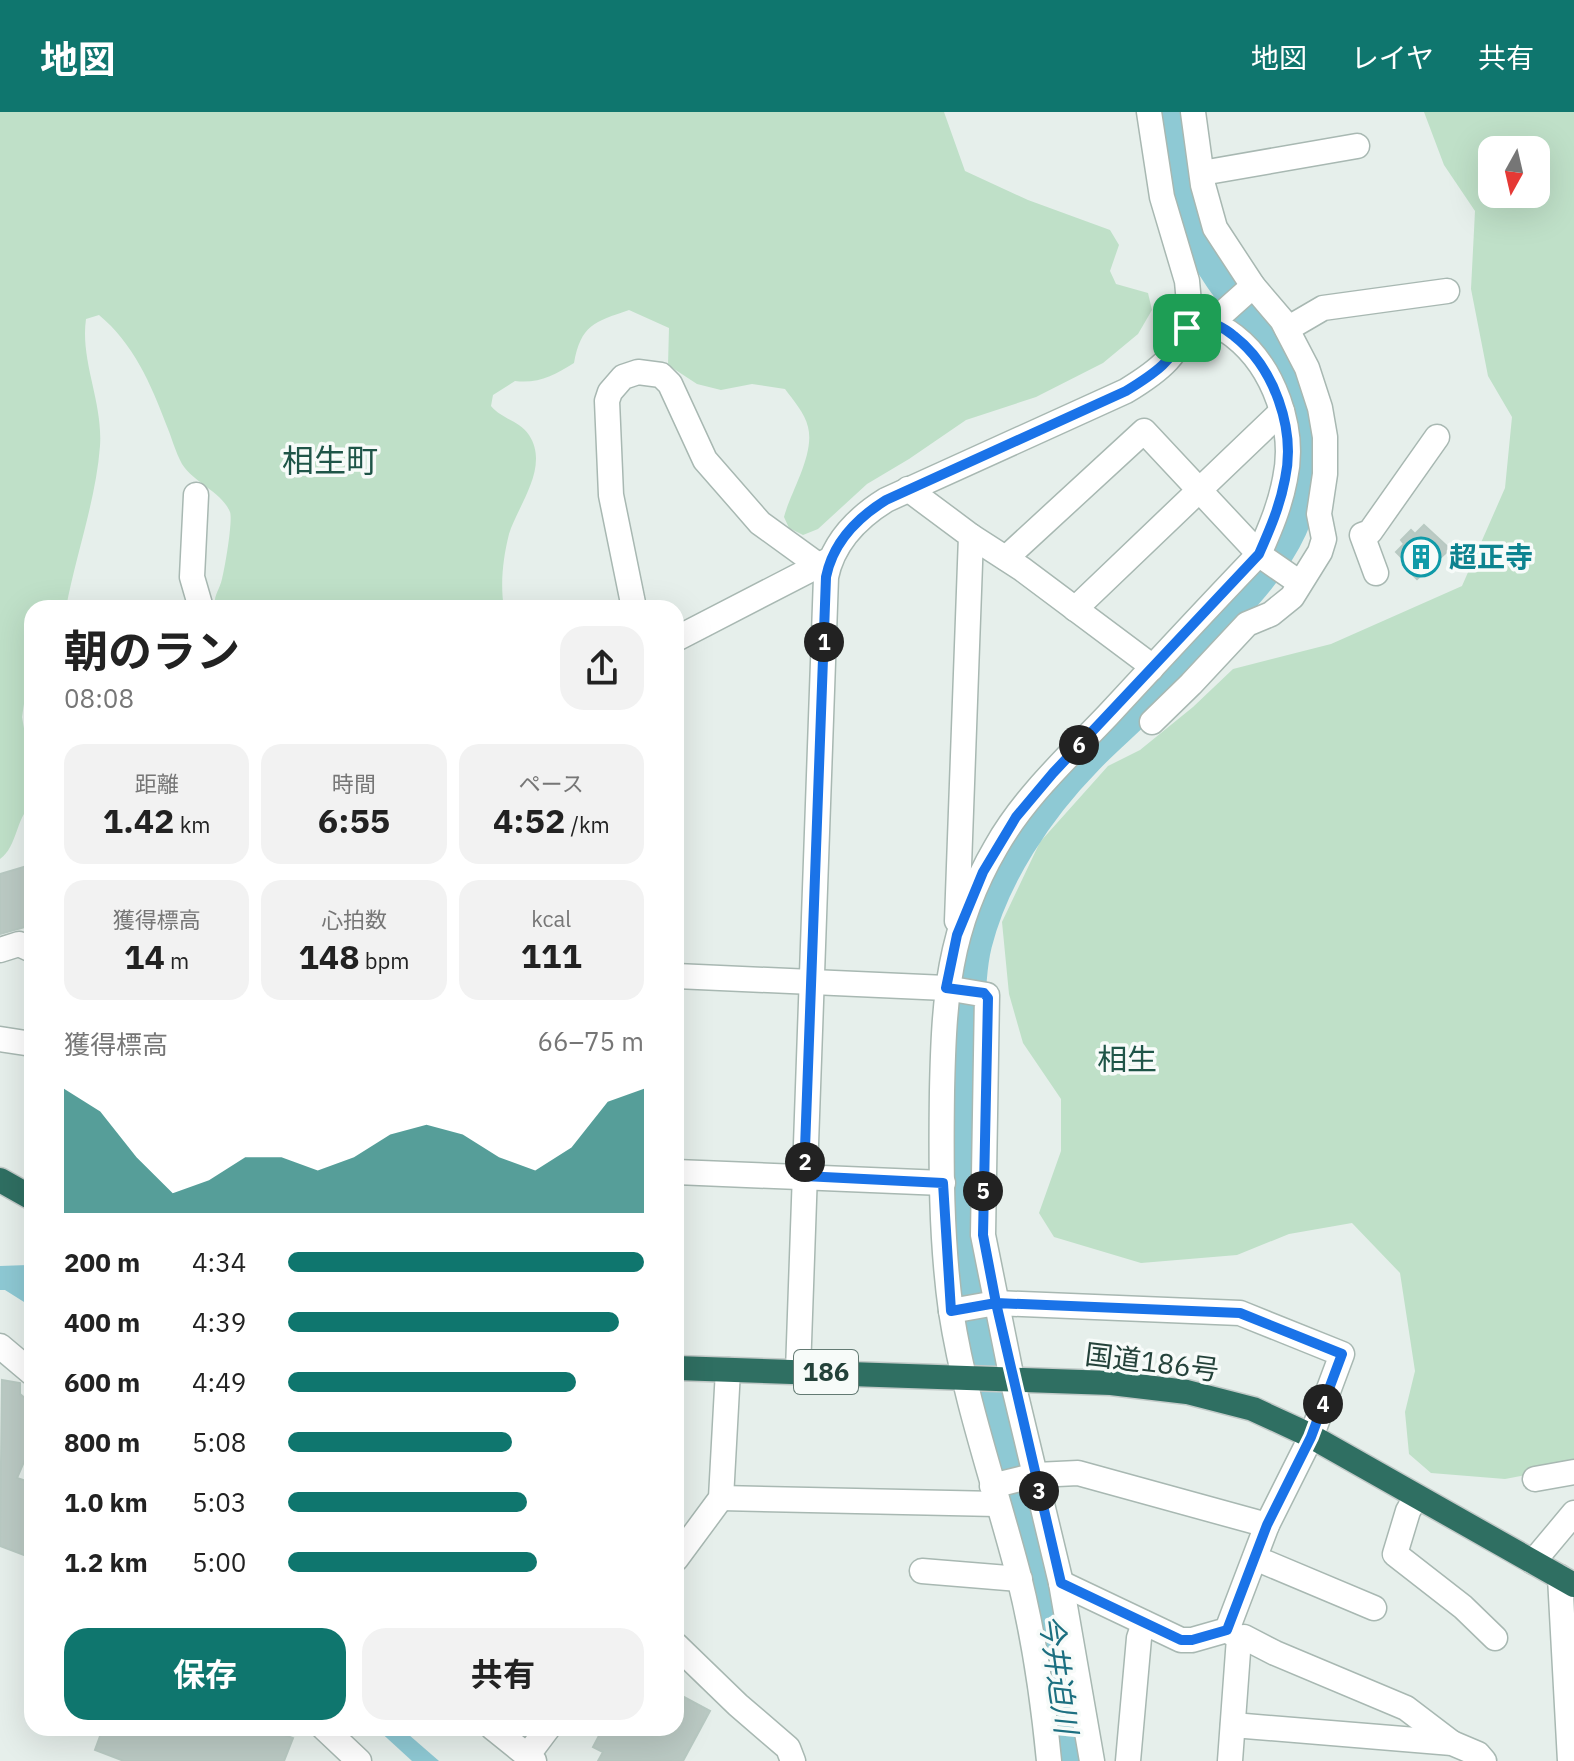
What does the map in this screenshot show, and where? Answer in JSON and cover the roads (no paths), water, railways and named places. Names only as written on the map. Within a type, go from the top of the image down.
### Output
[{"type":"highway","points":[[0,1180],[24,1194]]},
{"type":"highway","name":"国道186号","points":[[684,1368],[1111,1383],[1187,1392],[1253,1409],[1311,1437],[1567,1581]]},
{"type":"street","points":[[684,635],[824,563],[847,532],[869,511],[908,489],[1126,391],[1150,377],[1176,353],[1190,314],[1187,281],[1162,197],[1149,112]]},
{"type":"street","points":[[1152,722],[1247,624],[1292,597],[1297,580],[1320,552],[1324,539],[1319,514],[1325,474],[1325,437],[1320,408],[1307,368],[1287,329],[1250,288],[1215,228],[1202,173],[1193,112]]},
{"type":"street","points":[[1202,173],[1357,146]]},
{"type":"street","points":[[1225,311],[1250,288]]},
{"type":"street","points":[[1287,329],[1323,308],[1447,291]]},
{"type":"street","points":[[957,935],[983,872],[1016,817],[1053,773],[1260,555],[1276,516],[1286,475],[1282,411],[1269,377],[1248,348],[1232,334],[1190,314]]},
{"type":"street","points":[[632,600],[611,495],[606,410],[615,385],[623,377],[638,372],[661,375],[670,384],[705,460],[760,523],[824,563]]},
{"type":"street","points":[[1075,609],[1282,411]]},
{"type":"street","points":[[1006,558],[1144,431],[1260,555],[1297,580]]},
{"type":"street","points":[[1321,530],[1337,529],[1362,535],[1370,532],[1437,437]]},
{"type":"street","points":[[908,489],[1075,609],[1145,661],[1151,669]]},
{"type":"street","points":[[196,495],[192,577],[199,600]]},
{"type":"street","points":[[1362,535],[1376,573]]},
{"type":"street","points":[[971,536],[957,935],[942,1117],[943,1183],[957,1310],[996,1491],[1020,1579],[1042,1697],[1049,1761]]},
{"type":"street","points":[[798,1371],[826,585],[824,563]]},
{"type":"street","points":[[0,950],[19,944],[24,946]]},
{"type":"street","points":[[684,976],[952,988],[984,993],[988,998],[983,1235],[1009,1379],[1061,1583],[1092,1761]]},
{"type":"street","points":[[0,1039],[24,1043]]},
{"type":"street","points":[[684,1172],[943,1183]]},
{"type":"street","points":[[957,1310],[994,1303],[1240,1313],[1342,1354],[1311,1437],[1267,1525],[1233,1634],[1230,1761]]},
{"type":"street","points":[[0,1347],[24,1366]]},
{"type":"street","points":[[684,1548],[721,1498],[728,1370]]},
{"type":"street","points":[[1535,1479],[1574,1472]]},
{"type":"street","points":[[721,1498],[996,1491],[1032,1476],[1078,1473],[1267,1525]]},
{"type":"street","points":[[1416,1497],[1408,1511],[1395,1554],[1463,1607],[1495,1638]]},
{"type":"street","points":[[1533,1562],[1574,1513]]},
{"type":"street","points":[[1255,1558],[1374,1608]]},
{"type":"street","points":[[922,1571],[1020,1579]]},
{"type":"street","points":[[1567,1581],[1570,1761]]},
{"type":"street","points":[[1061,1583],[1181,1640],[1233,1634],[1244,1637],[1406,1708],[1452,1743],[1478,1754],[1484,1761]]},
{"type":"street","points":[[1128,1761],[1139,1638],[1144,1623]]},
{"type":"street","points":[[684,1653],[788,1748],[793,1761]]},
{"type":"street","points":[[1233,1725],[1452,1743]]},
{"type":"street","points":[[331,1736],[352,1759]]},
{"type":"street","points":[[503,1736],[530,1758],[543,1736]]},
{"type":"water","points":[[24,1265],[24,1302],[0,1290],[0,1266]]},
{"type":"water","points":[[385,1736],[410,1736],[439,1761],[412,1761]]},
{"type":"waterway","name":"今井迫川","points":[[1070,1761],[1053,1627],[990,1370],[975,1280],[965,1144],[973,957],[994,893],[1020,845],[1051,799],[1232,610],[1270,564],[1298,512],[1306,482],[1309,449],[1307,423],[1291,377],[1265,336],[1219,276],[1198,239],[1179,176],[1172,112]]},
{"type":"place","name":"超正寺","points":[[1421,557]]},
{"type":"district","name":"相生町","points":[[330,461]]},
{"type":"district","name":"相生","points":[[1127,1060]]}]
